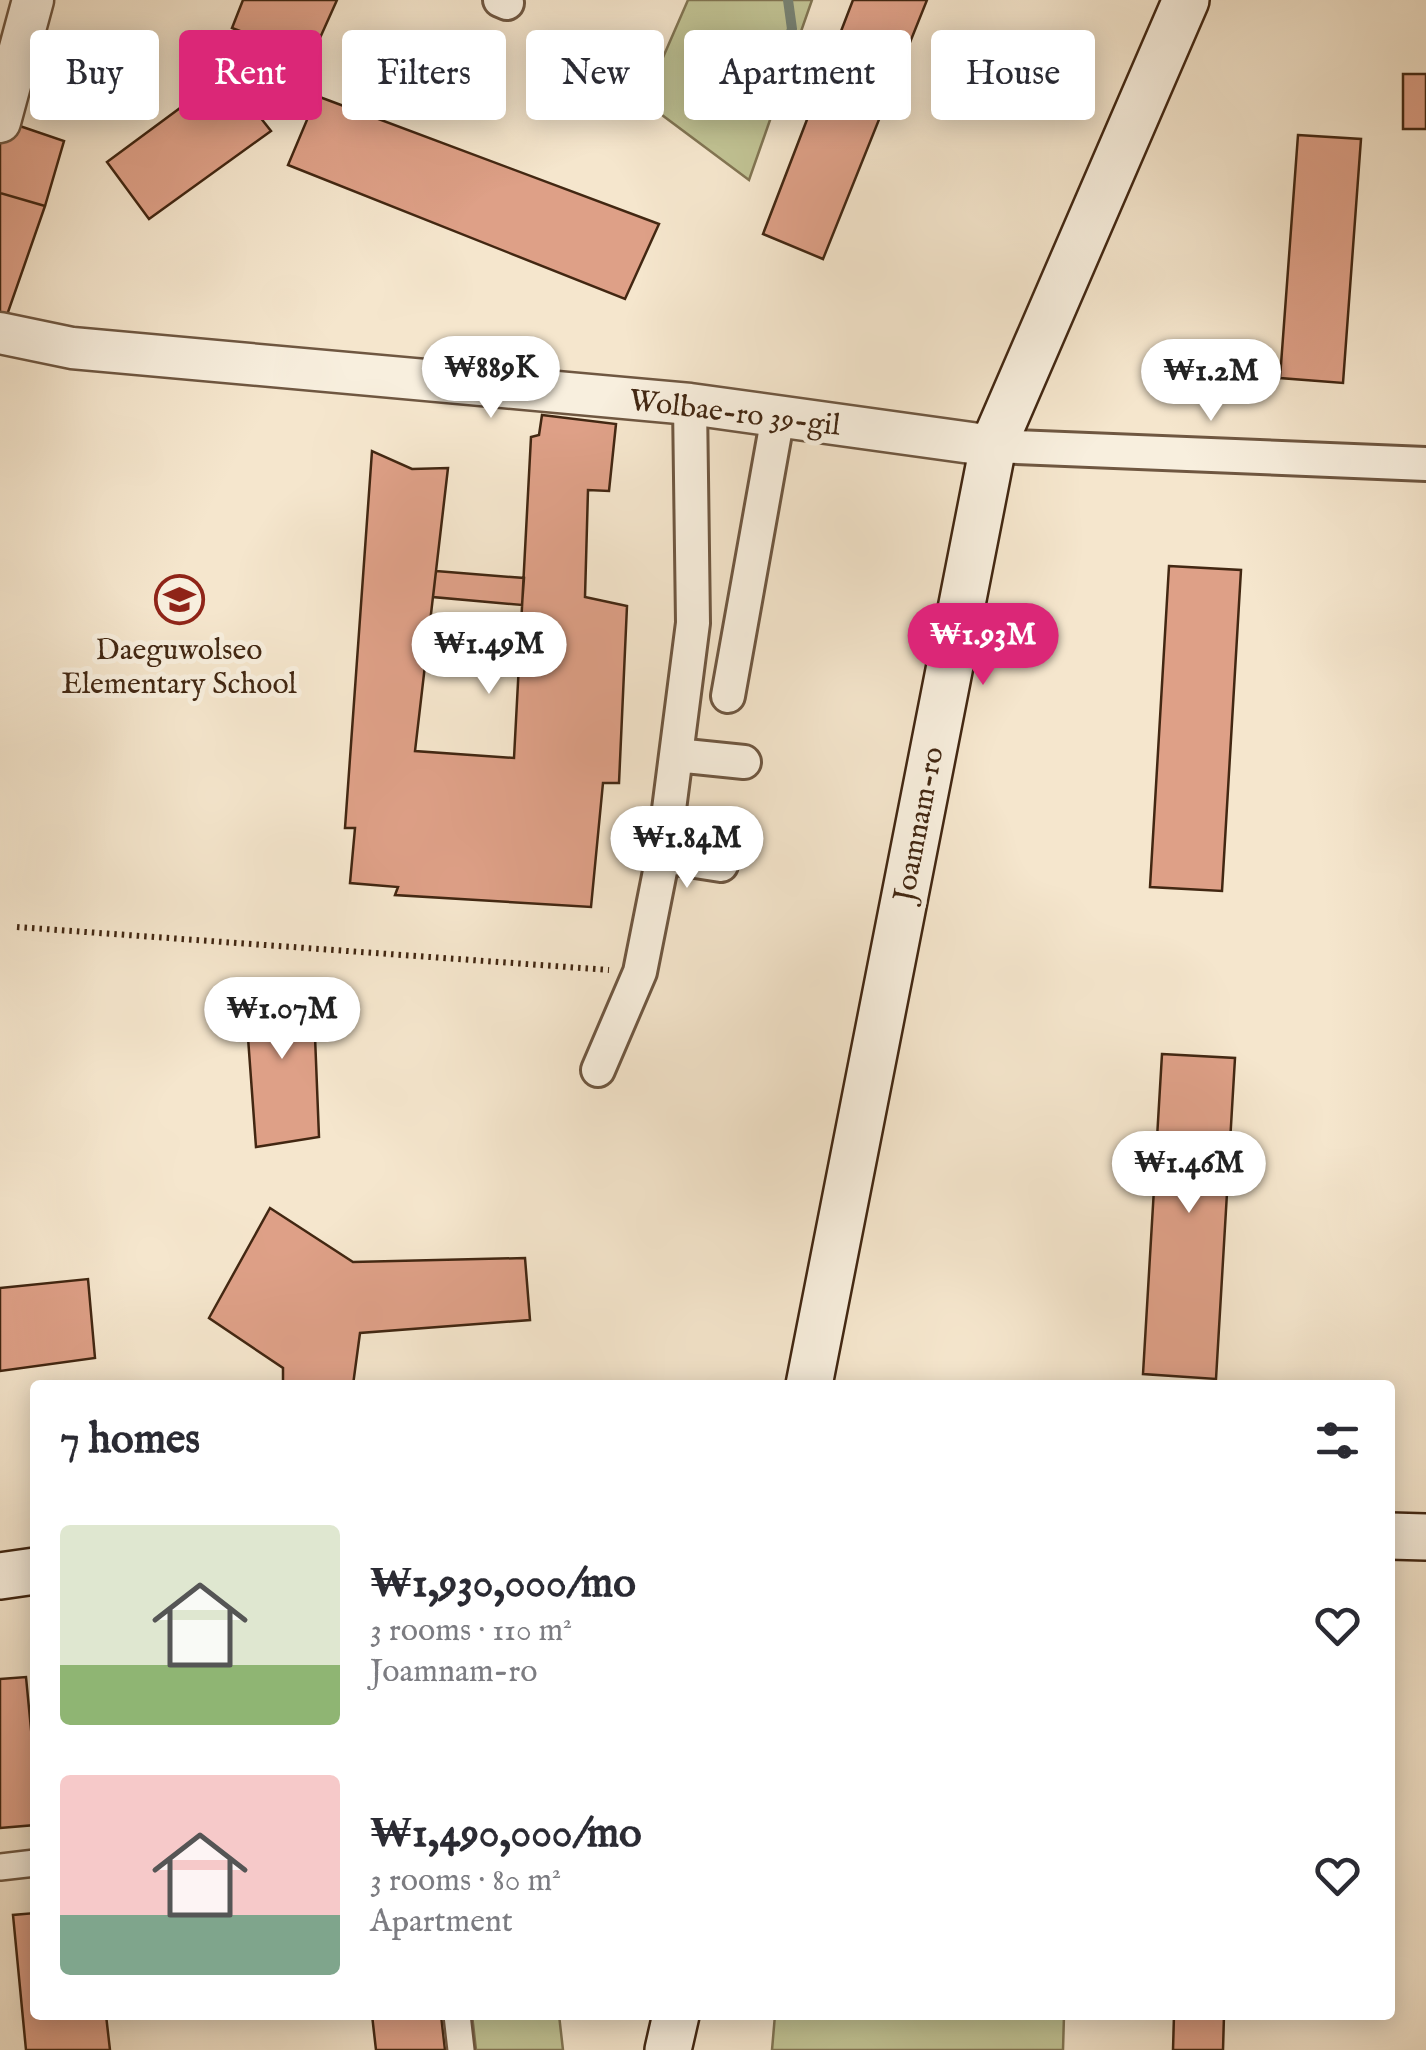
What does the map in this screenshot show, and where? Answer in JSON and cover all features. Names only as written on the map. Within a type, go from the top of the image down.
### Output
[{"type":"main road","name":"Joamnam-ro","points":[[810,1380],[993,446],[1186,0]]},
{"type":"main road","points":[[1395,1536],[1426,1537]]},
{"type":"main road","points":[[0,1576],[30,1572]]},
{"type":"main road","points":[[668,2050],[675,2020]]},
{"type":"street","points":[[0,122],[34,0]]},
{"type":"street","name":"Wolbae-ro 39-gil","points":[[0,333],[72,348],[690,404],[993,446]]},
{"type":"street","points":[[598,1070],[640,972],[663,856],[693,624],[690,404]]},
{"type":"street","points":[[728,696],[778,416]]},
{"type":"street","points":[[993,446],[1426,464]]},
{"type":"street","points":[[676,755],[744,762]]},
{"type":"street","points":[[663,856],[721,865]]},
{"type":"street","points":[[0,1867],[30,1864]]},
{"type":"street","points":[[458,2020],[462,2050]]},
{"type":"path","points":[[16,927],[640,972]]},
{"type":"green space","points":[[688,0],[812,0],[802,30],[684,30],[684,120],[770,120],[749,180],[664,116],[664,55]]},
{"type":"green space","points":[[473,2020],[560,2020],[563,2050],[476,2050]]},
{"type":"green space","points":[[775,2020],[1064,2020],[1063,2050],[772,2050]]},
{"type":"building","points":[[243,0],[337,0],[322,33],[322,30],[232,28]]},
{"type":"building","points":[[853,0],[927,0],[911,40],[911,30],[841,30]]},
{"type":"building","points":[[1403,74],[1426,74],[1426,129],[1403,129]]},
{"type":"building","points":[[322,98],[342,105],[342,120],[381,120],[659,224],[625,299],[288,165],[307,120],[322,120]]},
{"type":"building","points":[[179,109],[179,120],[262,120],[271,131],[149,219],[107,162]]},
{"type":"building","points":[[807,120],[879,120],[823,259],[763,234]]},
{"type":"building","points":[[8,122],[64,141],[45,206],[0,193],[0,143]]},
{"type":"building","points":[[1298,135],[1361,139],[1343,383],[1280,378]]},
{"type":"building","points":[[0,193],[45,206],[7,315],[0,313]]},
{"type":"building","points":[[542,415],[616,424],[609,491],[588,490],[585,597],[627,606],[619,783],[603,783],[591,907],[395,895],[398,887],[350,883],[355,828],[345,828],[372,451],[412,469],[448,468],[415,751],[514,758],[531,437],[539,435]]},
{"type":"building","points":[[1169,566],[1241,570],[1222,891],[1150,887]]},
{"type":"building","points":[[436,571],[524,578],[522,605],[433,597]]},
{"type":"building","points":[[244,983],[313,986],[319,1137],[256,1147]]},
{"type":"building","points":[[1162,1054],[1235,1058],[1216,1379],[1143,1374]]},
{"type":"building","points":[[270,1208],[353,1262],[525,1258],[530,1320],[360,1333],[354,1380],[283,1380],[283,1368],[209,1318]]},
{"type":"building","points":[[88,1279],[95,1358],[0,1371],[0,1288]]},
{"type":"building","points":[[26,1677],[30,1825],[0,1828],[0,1679]]},
{"type":"building","points":[[30,1913],[30,2020],[107,2020],[110,2050],[26,2050],[13,1915]]},
{"type":"building","points":[[373,2020],[442,2020],[445,2050],[376,2050]]},
{"type":"building","points":[[1174,2020],[1224,2020],[1223,2050],[1173,2050]]},
{"type":"waterway","points":[[788,0],[792,30]]},
{"type":"place","name":"Daeguwolseo Elementary School","points":[[179,600]]}]
